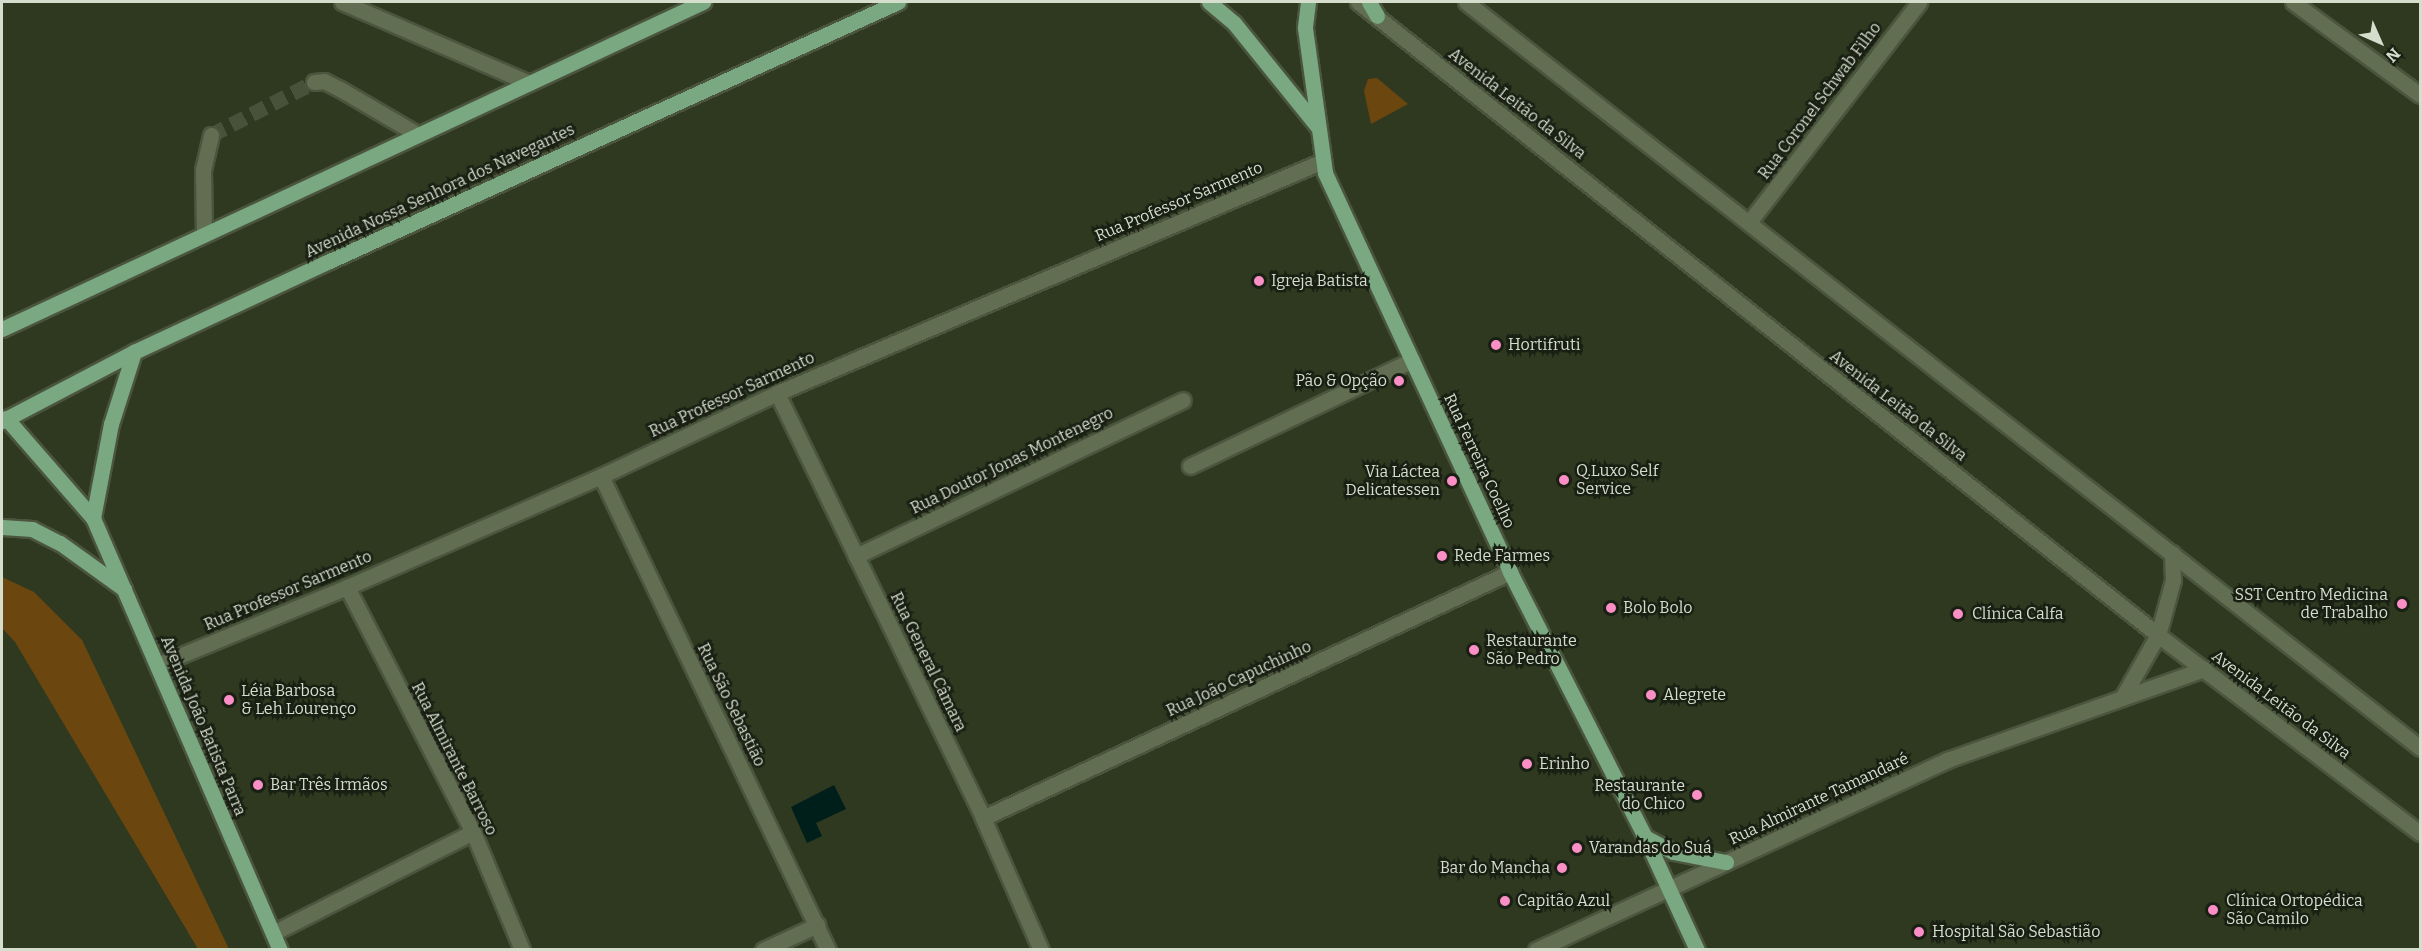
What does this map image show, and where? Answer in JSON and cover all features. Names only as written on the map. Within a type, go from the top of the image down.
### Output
[{"type":"main road","points":[[2,328],[703,2]]},
{"type":"main road","name":"Avenida Nossa Senhora dos Navegantes","points":[[3,419],[134,352],[898,2]]},
{"type":"main road","points":[[1209,2],[1234,23],[1317,126]]},
{"type":"main road","name":"Rua Ferreira Coelho","points":[[1308,2],[1305,28],[1323,161],[1510,572],[1645,837],[1696,950]]},
{"type":"main road","points":[[1369,2],[1377,16]]},
{"type":"main road","points":[[93,518],[111,423],[134,352]]},
{"type":"main road","name":"Avenida João Batista Parra","points":[[3,419],[93,518],[280,950]]},
{"type":"main road","points":[[2,527],[32,529],[60,543],[124,590]]},
{"type":"main road","points":[[1645,837],[1673,852],[1726,862]]},
{"type":"street","points":[[342,2],[527,82]]},
{"type":"street","name":"Avenida Leitão da Silva","points":[[1358,2],[2158,635],[2421,833]]},
{"type":"street","points":[[1466,2],[1750,221],[2421,748]]},
{"type":"street","name":"Rua Coronel Schwab Filho","points":[[1750,221],[1919,2]]},
{"type":"street","points":[[2293,2],[2421,95]]},
{"type":"street","points":[[314,82],[324,81],[340,89],[417,134]]},
{"type":"street","points":[[204,234],[203,170],[211,135]]},
{"type":"street","name":"Rua Professor Sarmento","points":[[158,665],[347,587],[601,476],[777,393],[1323,161]]},
{"type":"street","points":[[1190,466],[1412,360]]},
{"type":"street","name":"Rua General Câmara","points":[[777,393],[983,818],[1041,950]]},
{"type":"street","name":"Rua Doutor Jonas Montenegro","points":[[856,556],[1183,400]]},
{"type":"street","name":"Rua São Sebastião","points":[[601,476],[828,950]]},
{"type":"street","points":[[2122,698],[2158,635],[2173,580],[2172,553]]},
{"type":"street","name":"Rua João Capuchinho","points":[[983,818],[1510,572]]},
{"type":"street","name":"Rua Almirante Barroso","points":[[347,587],[473,832],[522,950]]},
{"type":"street","name":"Rua Almirante Tamandaré","points":[[1536,950],[1947,760],[2204,669]]},
{"type":"street","points":[[273,933],[473,832]]},
{"type":"street","points":[[763,950],[817,925]]},
{"type":"shaded area","points":[[1377,78],[1408,104],[1371,124],[1364,91],[1368,79]]},
{"type":"shaded area","points":[[2,577],[34,592],[82,640],[229,949],[198,949],[15,642],[2,628]]},
{"type":"water","points":[[834,785],[846,809],[816,823],[822,836],[807,843],[791,807]]},
{"type":"tunnel","points":[[211,135],[314,82]]},
{"type":"place","name":"Igreja Batista","points":[[1259,281]]},
{"type":"place","name":"Hortifruti","points":[[1496,345]]},
{"type":"place","name":"Pão & Opção","points":[[1399,381]]},
{"type":"place","name":"Q.Luxo Self Service","points":[[1564,480]]},
{"type":"place","name":"Via Láctea Delicatessen","points":[[1452,481]]},
{"type":"place","name":"Rede Farmes","points":[[1442,556]]},
{"type":"place","name":"SST Centro Medicina de Trabalho","points":[[2402,604]]},
{"type":"place","name":"Bolo Bolo","points":[[1611,608]]},
{"type":"place","name":"Clínica Calfa","points":[[1958,614]]},
{"type":"place","name":"Restaurante São Pedro","points":[[1474,650]]},
{"type":"place","name":"Alegrete","points":[[1651,695]]},
{"type":"place","name":"Léia Barbosa & Leh Lourenço","points":[[229,700]]},
{"type":"place","name":"Erinho","points":[[1527,764]]},
{"type":"place","name":"Bar Três Irmãos","points":[[258,785]]},
{"type":"place","name":"Restaurante do Chico","points":[[1697,795]]},
{"type":"place","name":"Varandas do Suá","points":[[1577,848]]},
{"type":"place","name":"Bar do Mancha","points":[[1562,868]]},
{"type":"place","name":"Capitão Azul","points":[[1505,901]]},
{"type":"place","name":"Clínica Ortopédica São Camilo","points":[[2213,910]]},
{"type":"place","name":"Hospital São Sebastião","points":[[1919,932]]}]
